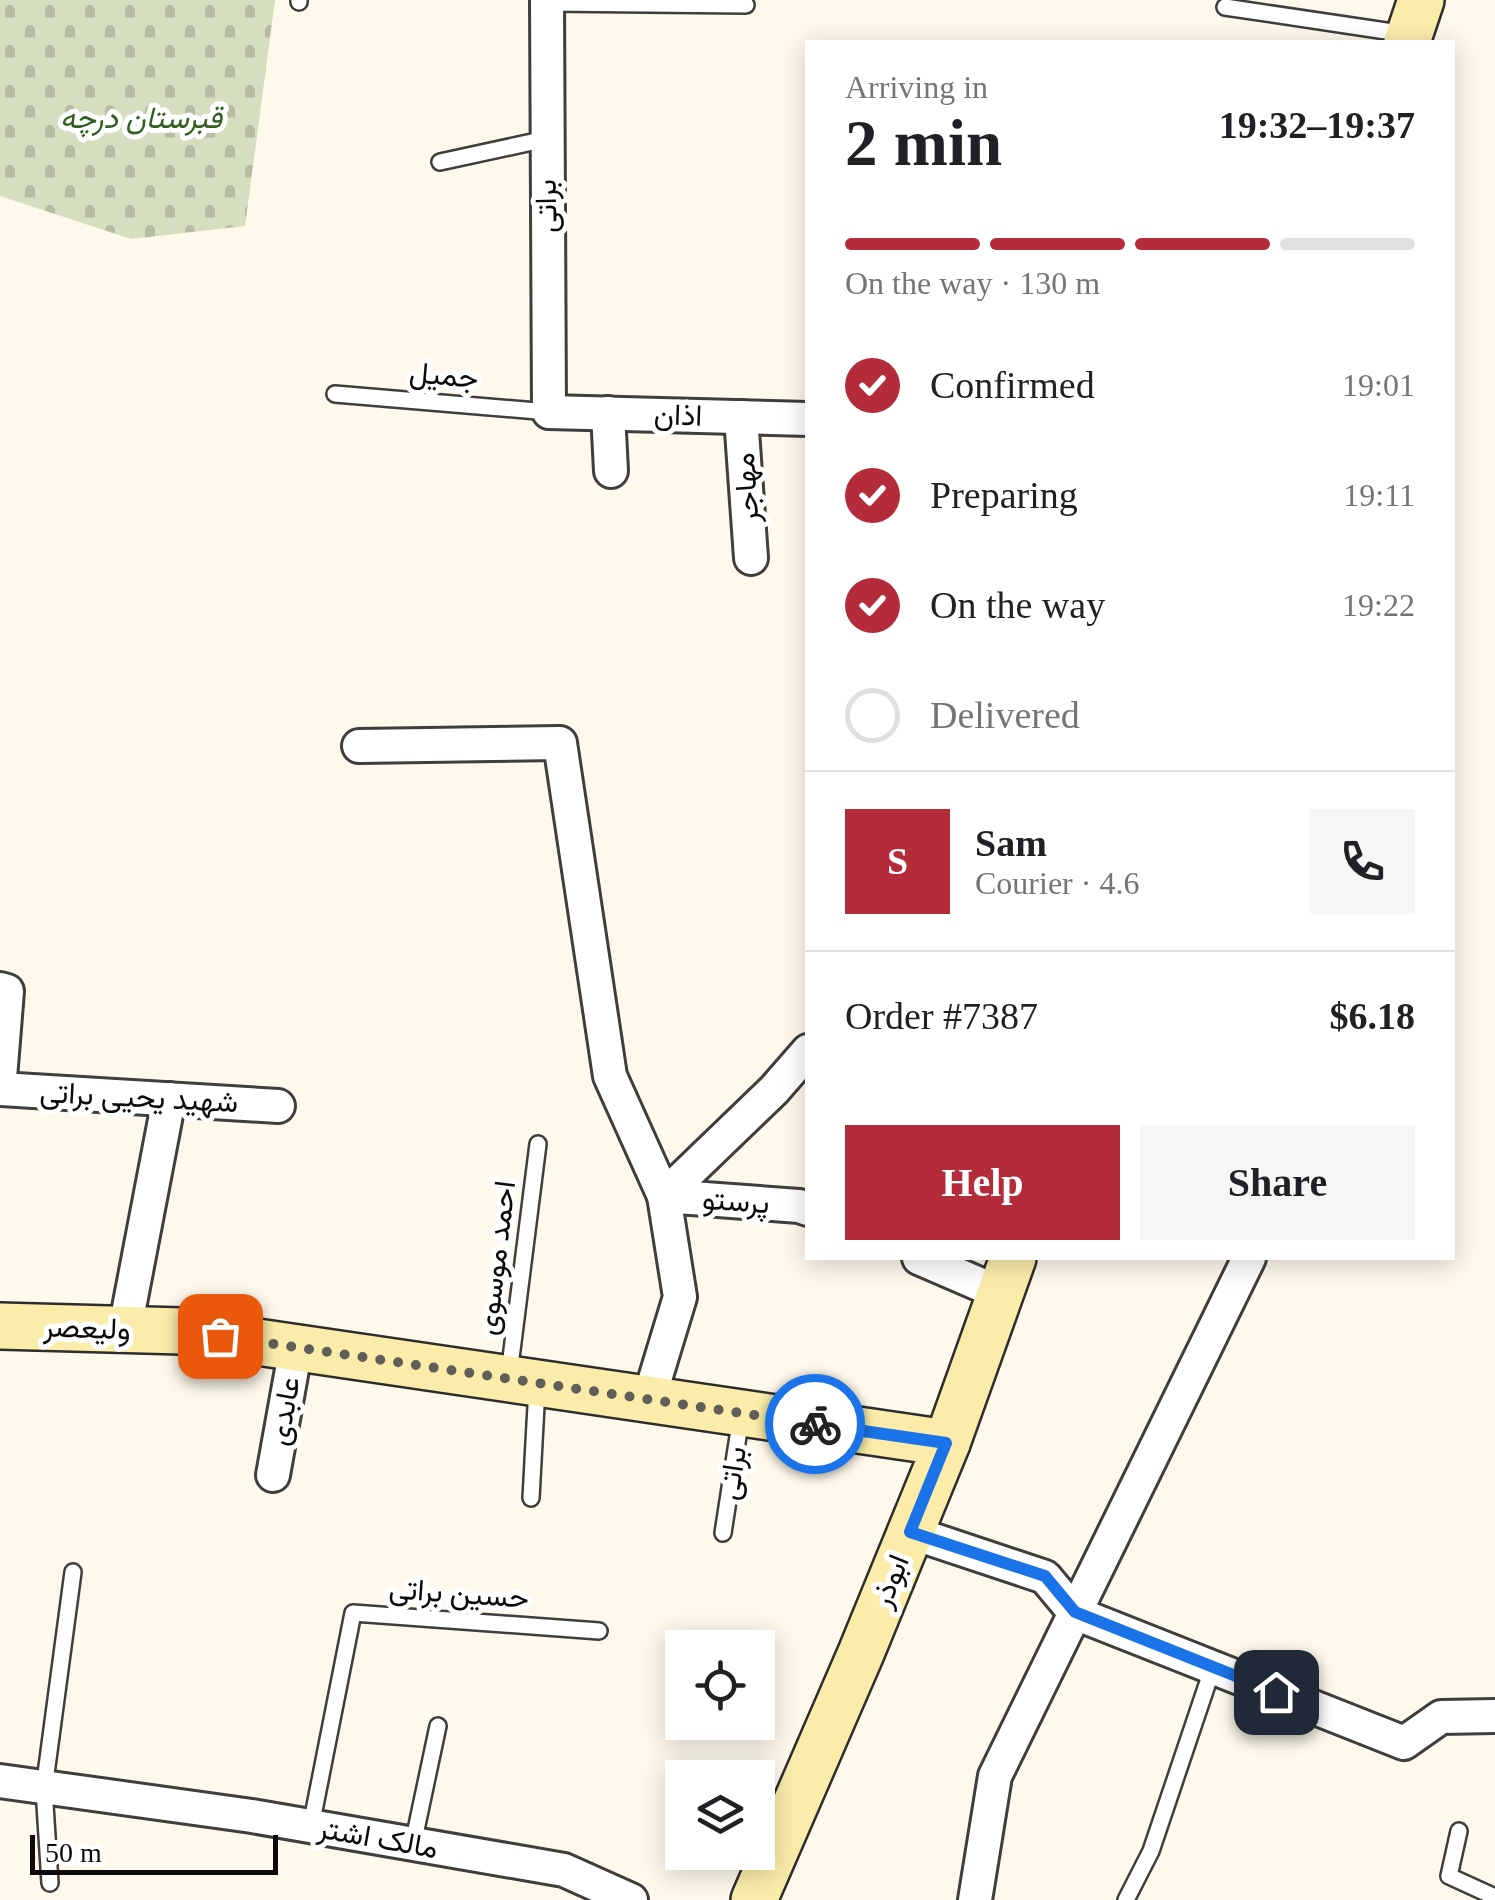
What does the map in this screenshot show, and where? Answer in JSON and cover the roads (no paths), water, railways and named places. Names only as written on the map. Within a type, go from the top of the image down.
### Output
[{"type":"street","name":"براتی","points":[[547,2],[549,412]]},
{"type":"street","name":"اذان","points":[[549,412],[805,419]]},
{"type":"street","points":[[608,413],[611,472]]},
{"type":"street","name":"مهاجر","points":[[741,417],[751,558]]},
{"type":"street","points":[[359,746],[560,743],[610,1076],[664,1196],[680,1297],[649,1399]]},
{"type":"street","name":"شهید یحیی براتی","points":[[0,989],[7,991],[0,1078]]},
{"type":"street","points":[[664,1196],[774,1090],[805,1054]]},
{"type":"street","name":"شهید یحیی براتی","points":[[0,1089],[278,1106]]},
{"type":"street","points":[[126,1329],[169,1099]]},
{"type":"street","name":"پرستو","points":[[664,1196],[805,1208]]},
{"type":"street","points":[[929,1260],[1007,1275]]},
{"type":"street","points":[[975,1900],[996,1776],[1248,1260]]},
{"type":"street","name":"ابوذر","points":[[754,1900],[910,1532],[1007,1275]]},
{"type":"street","name":"ولیعصر","points":[[0,1326],[182,1331],[946,1443]]},
{"type":"street","name":"عابدی","points":[[273,1475],[296,1348]]},
{"type":"street","points":[[910,1532],[1045,1576],[1075,1612],[1404,1743],[1441,1717],[1495,1716]]},
{"type":"street","name":"مالک اشتر","points":[[0,1781],[311,1826],[564,1870],[631,1900]]},
{"type":"lane","points":[[547,2],[746,5]]},
{"type":"lane","points":[[1225,7],[1413,26]]},
{"type":"lane","points":[[440,162],[546,140]]},
{"type":"lane","name":"جمیل","points":[[335,394],[549,412]]},
{"type":"lane","name":"احمد موسوی","points":[[523,1381],[538,1144]]},
{"type":"lane","points":[[523,1381],[531,1498]]},
{"type":"lane","name":"براتی","points":[[723,1534],[742,1413]]},
{"type":"lane","points":[[50,1883],[44,1789],[73,1572]]},
{"type":"lane","name":"حسین براتی","points":[[311,1826],[353,1613],[599,1631]]},
{"type":"lane","points":[[1126,1900],[1151,1851],[1213,1667]]},
{"type":"lane","points":[[413,1844],[438,1726]]},
{"type":"lane","points":[[1459,1831],[1449,1876],[1495,1897]]},
{"type":"park label","name":"قبرستان درچه","points":[[141,118]]}]
